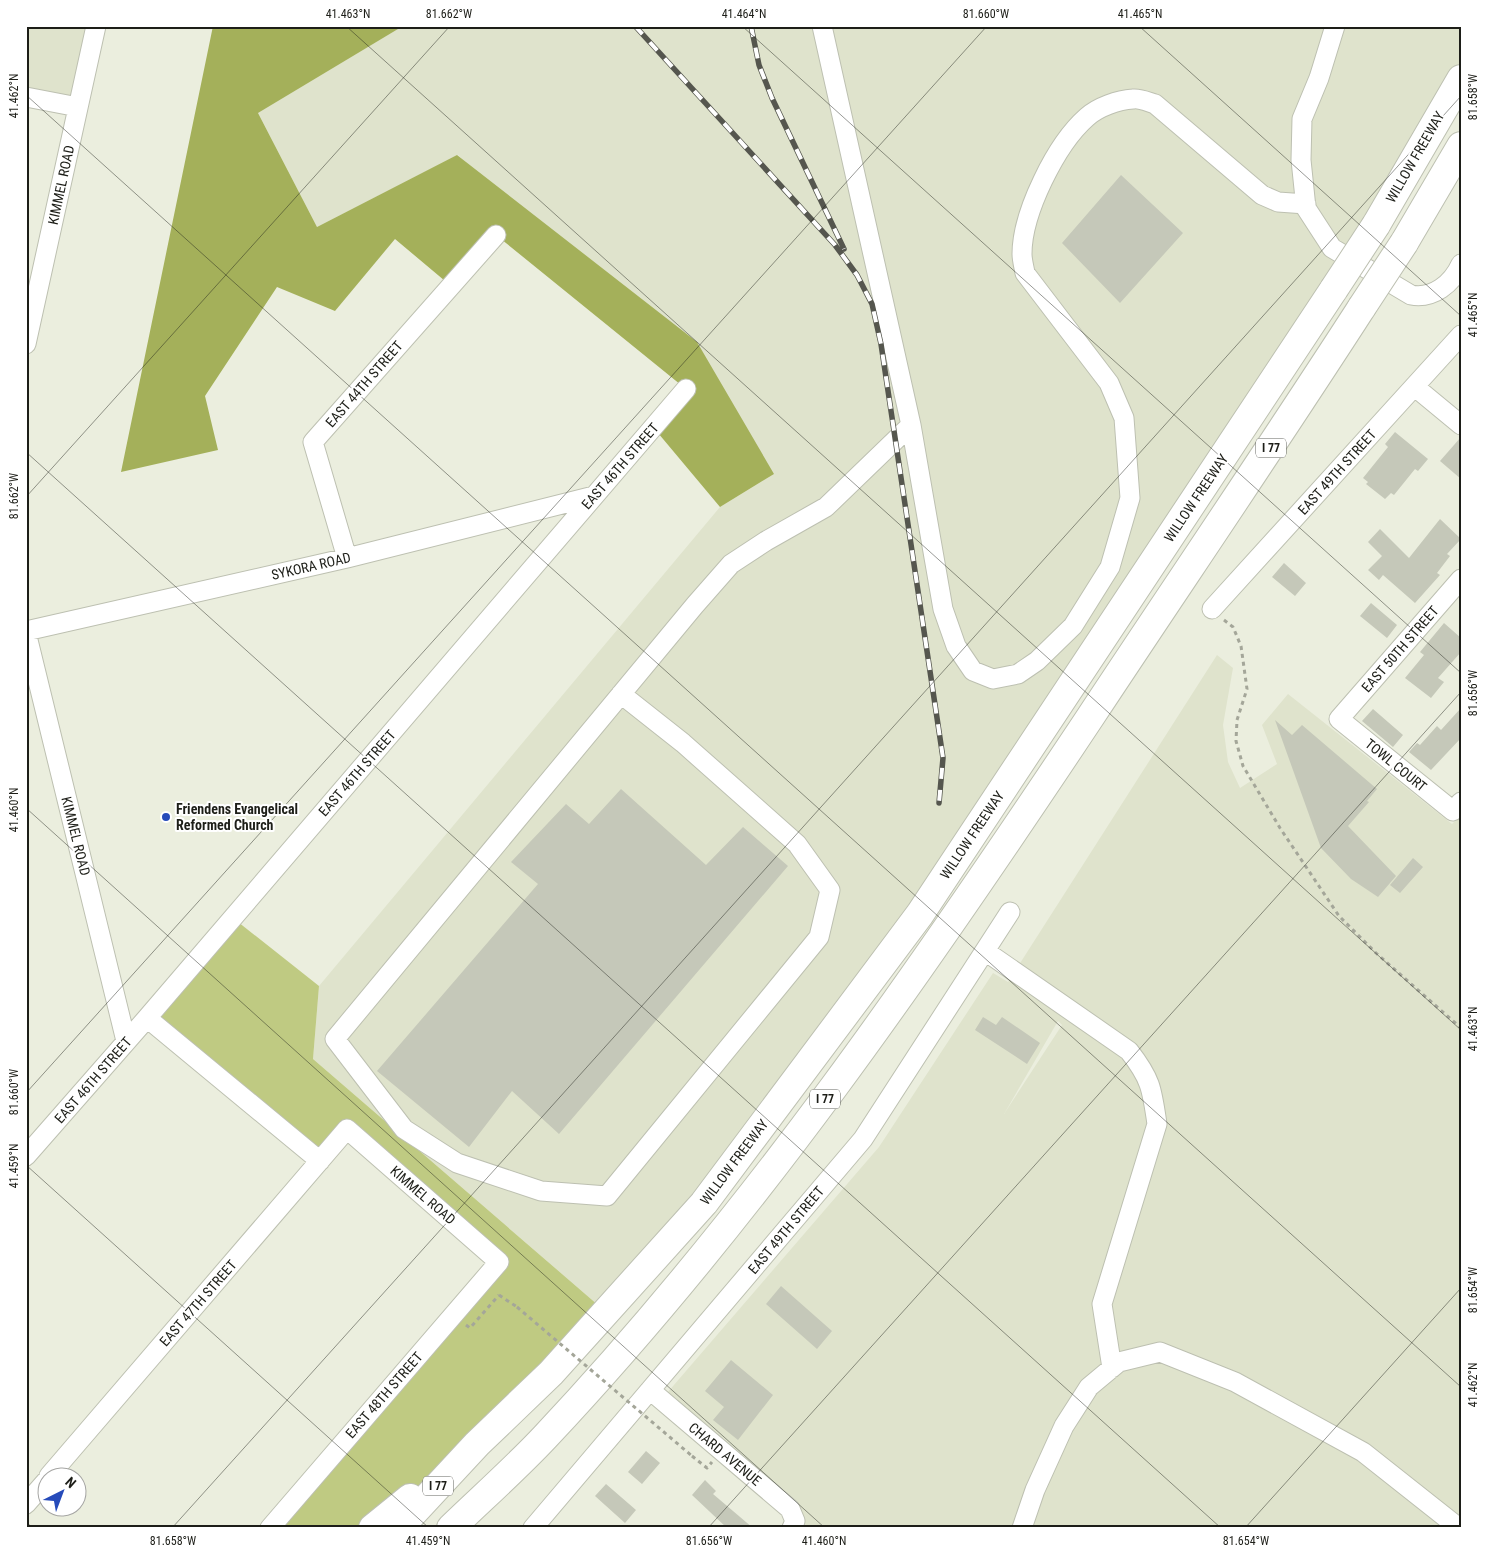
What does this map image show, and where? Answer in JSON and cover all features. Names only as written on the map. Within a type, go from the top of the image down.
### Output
[{"type":"highway","name":"WILLOW FREEWAY","points":[[399,1528],[477,1444],[552,1373],[704,1203],[920,914],[1376,225],[1461,79]]},
{"type":"highway","name":"I 77","points":[[451,1528],[544,1439],[675,1291],[794,1141],[957,917],[1268,453],[1404,243],[1461,146]]},
{"type":"highway","points":[[373,1528],[477,1444]]},
{"type":"street","name":"KIMMEL ROAD","points":[[26,344],[96,26]]},
{"type":"street","points":[[822,26],[911,425],[943,609],[956,646],[973,672],[993,679],[1018,674],[1037,661],[1073,626],[1110,568],[1130,498],[1124,418],[1109,383],[1025,273],[1022,254],[1027,222],[1046,175],[1070,137],[1087,116],[1110,104],[1134,99],[1155,104],[1262,195],[1278,202],[1306,204]]},
{"type":"street","points":[[1335,26],[1319,78],[1302,119],[1301,160],[1306,208],[1332,248],[1380,278],[1417,296],[1425,297],[1440,289],[1457,273],[1461,264]]},
{"type":"street","points":[[26,97],[78,107]]},
{"type":"street","name":"EAST 44TH STREET","points":[[346,558],[313,442],[496,235]]},
{"type":"street","name":"EAST 49TH STREET","points":[[1218,614],[1461,335]]},
{"type":"street","points":[[1415,387],[1461,425]]},
{"type":"street","name":"EAST 46TH STREET","points":[[26,1156],[147,1018],[686,389]]},
{"type":"street","points":[[621,694],[683,743],[798,844],[830,890],[819,937],[607,1196],[541,1191],[457,1164],[404,1129],[335,1039],[621,694],[731,564],[766,541],[826,507],[911,425]]},
{"type":"street","name":"SYKORA ROAD","points":[[26,631],[346,558],[594,496]]},
{"type":"street","name":"EAST 50TH STREET","points":[[1339,720],[1461,579]]},
{"type":"street","name":"KIMMEL ROAD","points":[[26,631],[126,1041]]},
{"type":"street","name":"TOWL COURT","points":[[1339,720],[1457,806]]},
{"type":"street","name":"EAST 49TH STREET","points":[[533,1528],[863,1139],[1010,912]]},
{"type":"street","points":[[985,951],[1129,1051],[1146,1073],[1153,1096],[1157,1124],[1102,1304],[1112,1368]]},
{"type":"street","points":[[147,1018],[320,1161]]},
{"type":"street","name":"KIMMEL ROAD","points":[[347,1129],[499,1262]]},
{"type":"street","name":"EAST 47TH STREET","points":[[58,1466],[347,1129]]},
{"type":"street","name":"EAST 48TH STREET","points":[[270,1528],[499,1262]]},
{"type":"street","points":[[1022,1528],[1035,1490],[1064,1426],[1089,1387],[1118,1362],[1160,1352],[1235,1382],[1363,1452],[1459,1528]]},
{"type":"street","name":"CHARD AVENUE","points":[[650,1390],[790,1509],[794,1524]]},
{"type":"street","name":"EAST 47TH STREET","points":[[26,1504],[38,1490]]},
{"type":"path","points":[[1218,614],[1232,628],[1241,646],[1247,689],[1237,720],[1236,741],[1243,766],[1280,828],[1339,916],[1376,953],[1461,1028]]},
{"type":"path","points":[[463,1322],[470,1328],[499,1295],[517,1307],[707,1468],[713,1460]]},
{"type":"shaded area","points":[[26,26],[96,26],[78,107],[26,97]]},
{"type":"shaded area","points":[[213,26],[403,26],[258,113],[317,227],[457,155],[697,342],[774,474],[720,507],[653,427],[686,389],[496,235],[451,286],[395,239],[335,311],[277,287],[205,396],[218,450],[121,472]]},
{"type":"shaded area","points":[[403,26],[1461,26],[1461,79],[920,914],[606,1312],[313,1059],[319,986],[720,507],[774,474],[458,155],[317,227],[258,113]]},
{"type":"shaded area","points":[[1217,655],[1233,668],[1223,725],[1228,762],[1240,788],[1277,764],[1262,725],[1288,694],[1452,824],[1461,815],[1461,1528],[809,1528],[661,1400],[879,1147],[993,973],[1008,982]],"holes":[[[1058,1021],[1062,1025],[1004,1114]]]},
{"type":"shaded area","points":[[233,918],[319,986],[313,1059],[606,1312],[551,1373],[373,1528],[270,1528],[499,1262],[347,1129],[320,1161],[147,1018]]},
{"type":"building","points":[[1121,175],[1183,233],[1120,303],[1062,243]]},
{"type":"building","points":[[1395,432],[1428,459],[1418,471],[1415,469],[1394,495],[1391,493],[1385,499],[1366,484],[1368,482],[1363,478],[1388,447],[1385,444]]},
{"type":"building","points":[[1461,437],[1461,479],[1440,461]]},
{"type":"building","points":[[1440,519],[1461,539],[1447,554],[1450,556],[1437,573],[1440,575],[1415,603],[1383,575],[1379,580],[1368,570],[1382,556],[1368,542],[1380,529],[1409,558]]},
{"type":"building","points":[[1284,563],[1306,583],[1295,596],[1272,577]]},
{"type":"building","points":[[1371,603],[1397,625],[1387,638],[1360,616]]},
{"type":"building","points":[[1444,623],[1461,638],[1461,652],[1438,678],[1444,682],[1431,698],[1405,678],[1424,655],[1420,652]]},
{"type":"building","points":[[1461,708],[1461,738],[1431,770],[1409,752],[1417,743],[1420,745],[1437,726],[1441,730]]},
{"type":"building","points":[[1373,709],[1403,735],[1393,747],[1362,721]]},
{"type":"building","points":[[1275,720],[1292,735],[1302,725],[1377,789],[1367,801],[1369,802],[1348,826],[1396,876],[1378,897],[1351,879],[1321,848]]},
{"type":"building","points":[[621,789],[706,865],[743,827],[788,866],[559,1134],[512,1091],[469,1147],[377,1071],[538,884],[511,862],[566,804],[589,824]]},
{"type":"building","points":[[1413,858],[1423,867],[1400,893],[1390,885]]},
{"type":"building","points":[[983,1017],[996,1025],[1002,1017],[1040,1043],[1027,1064],[975,1030]]},
{"type":"building","points":[[781,1286],[832,1331],[817,1349],[766,1304]]},
{"type":"building","points":[[731,1360],[773,1395],[738,1440],[713,1420],[724,1407],[705,1391]]},
{"type":"building","points":[[646,1451],[660,1463],[642,1484],[628,1472]]},
{"type":"building","points":[[705,1480],[716,1491],[713,1494],[753,1528],[727,1528],[692,1495]]},
{"type":"building","points":[[606,1484],[636,1510],[625,1523],[595,1496]]},
{"type":"railway","points":[[635,26],[835,245],[857,275],[872,304],[881,344],[943,758],[939,803]]},
{"type":"railway","points":[[751,26],[759,65],[772,98],[844,249]]},
{"type":"place","name":"Friendens Evangelical Reformed Church","points":[[166,817]]}]
